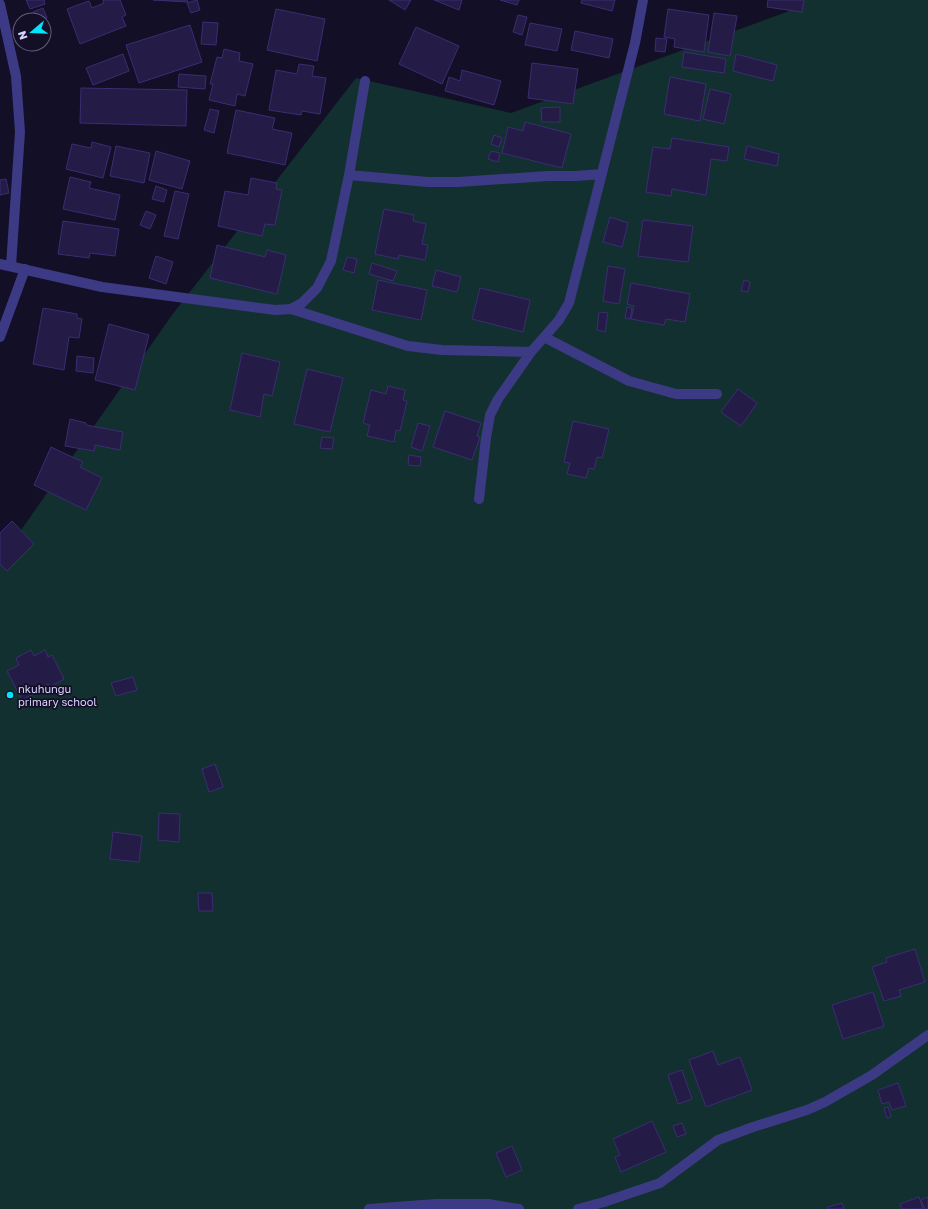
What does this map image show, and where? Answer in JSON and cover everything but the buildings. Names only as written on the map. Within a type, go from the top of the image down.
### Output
[{"type":"street","points":[[479,499],[490,416],[498,399],[531,352],[559,320],[570,303],[635,43],[644,0]]},
{"type":"street","points":[[0,4],[16,76],[20,132],[12,266]]},
{"type":"street","points":[[291,309],[302,303],[317,288],[331,261],[349,175],[365,81]]},
{"type":"street","points":[[349,175],[428,182],[458,182],[602,174]]},
{"type":"street","points":[[0,264],[102,287],[276,310],[291,309],[408,346],[442,350],[531,352]]},
{"type":"street","points":[[0,338],[25,269]]},
{"type":"street","points":[[544,337],[629,381],[676,394],[717,394]]},
{"type":"street","points":[[578,1209],[660,1183],[718,1140],[807,1110],[826,1102],[872,1076],[928,1035]]},
{"type":"street","points":[[369,1209],[436,1204],[488,1204],[519,1209]]},
{"type":"green space","points":[[805,0],[928,0],[928,1209],[0,1209],[0,560],[172,315],[356,78],[511,113],[792,10]]},
{"type":"place","name":"nkuhungu primary school","points":[[10,695]]}]
